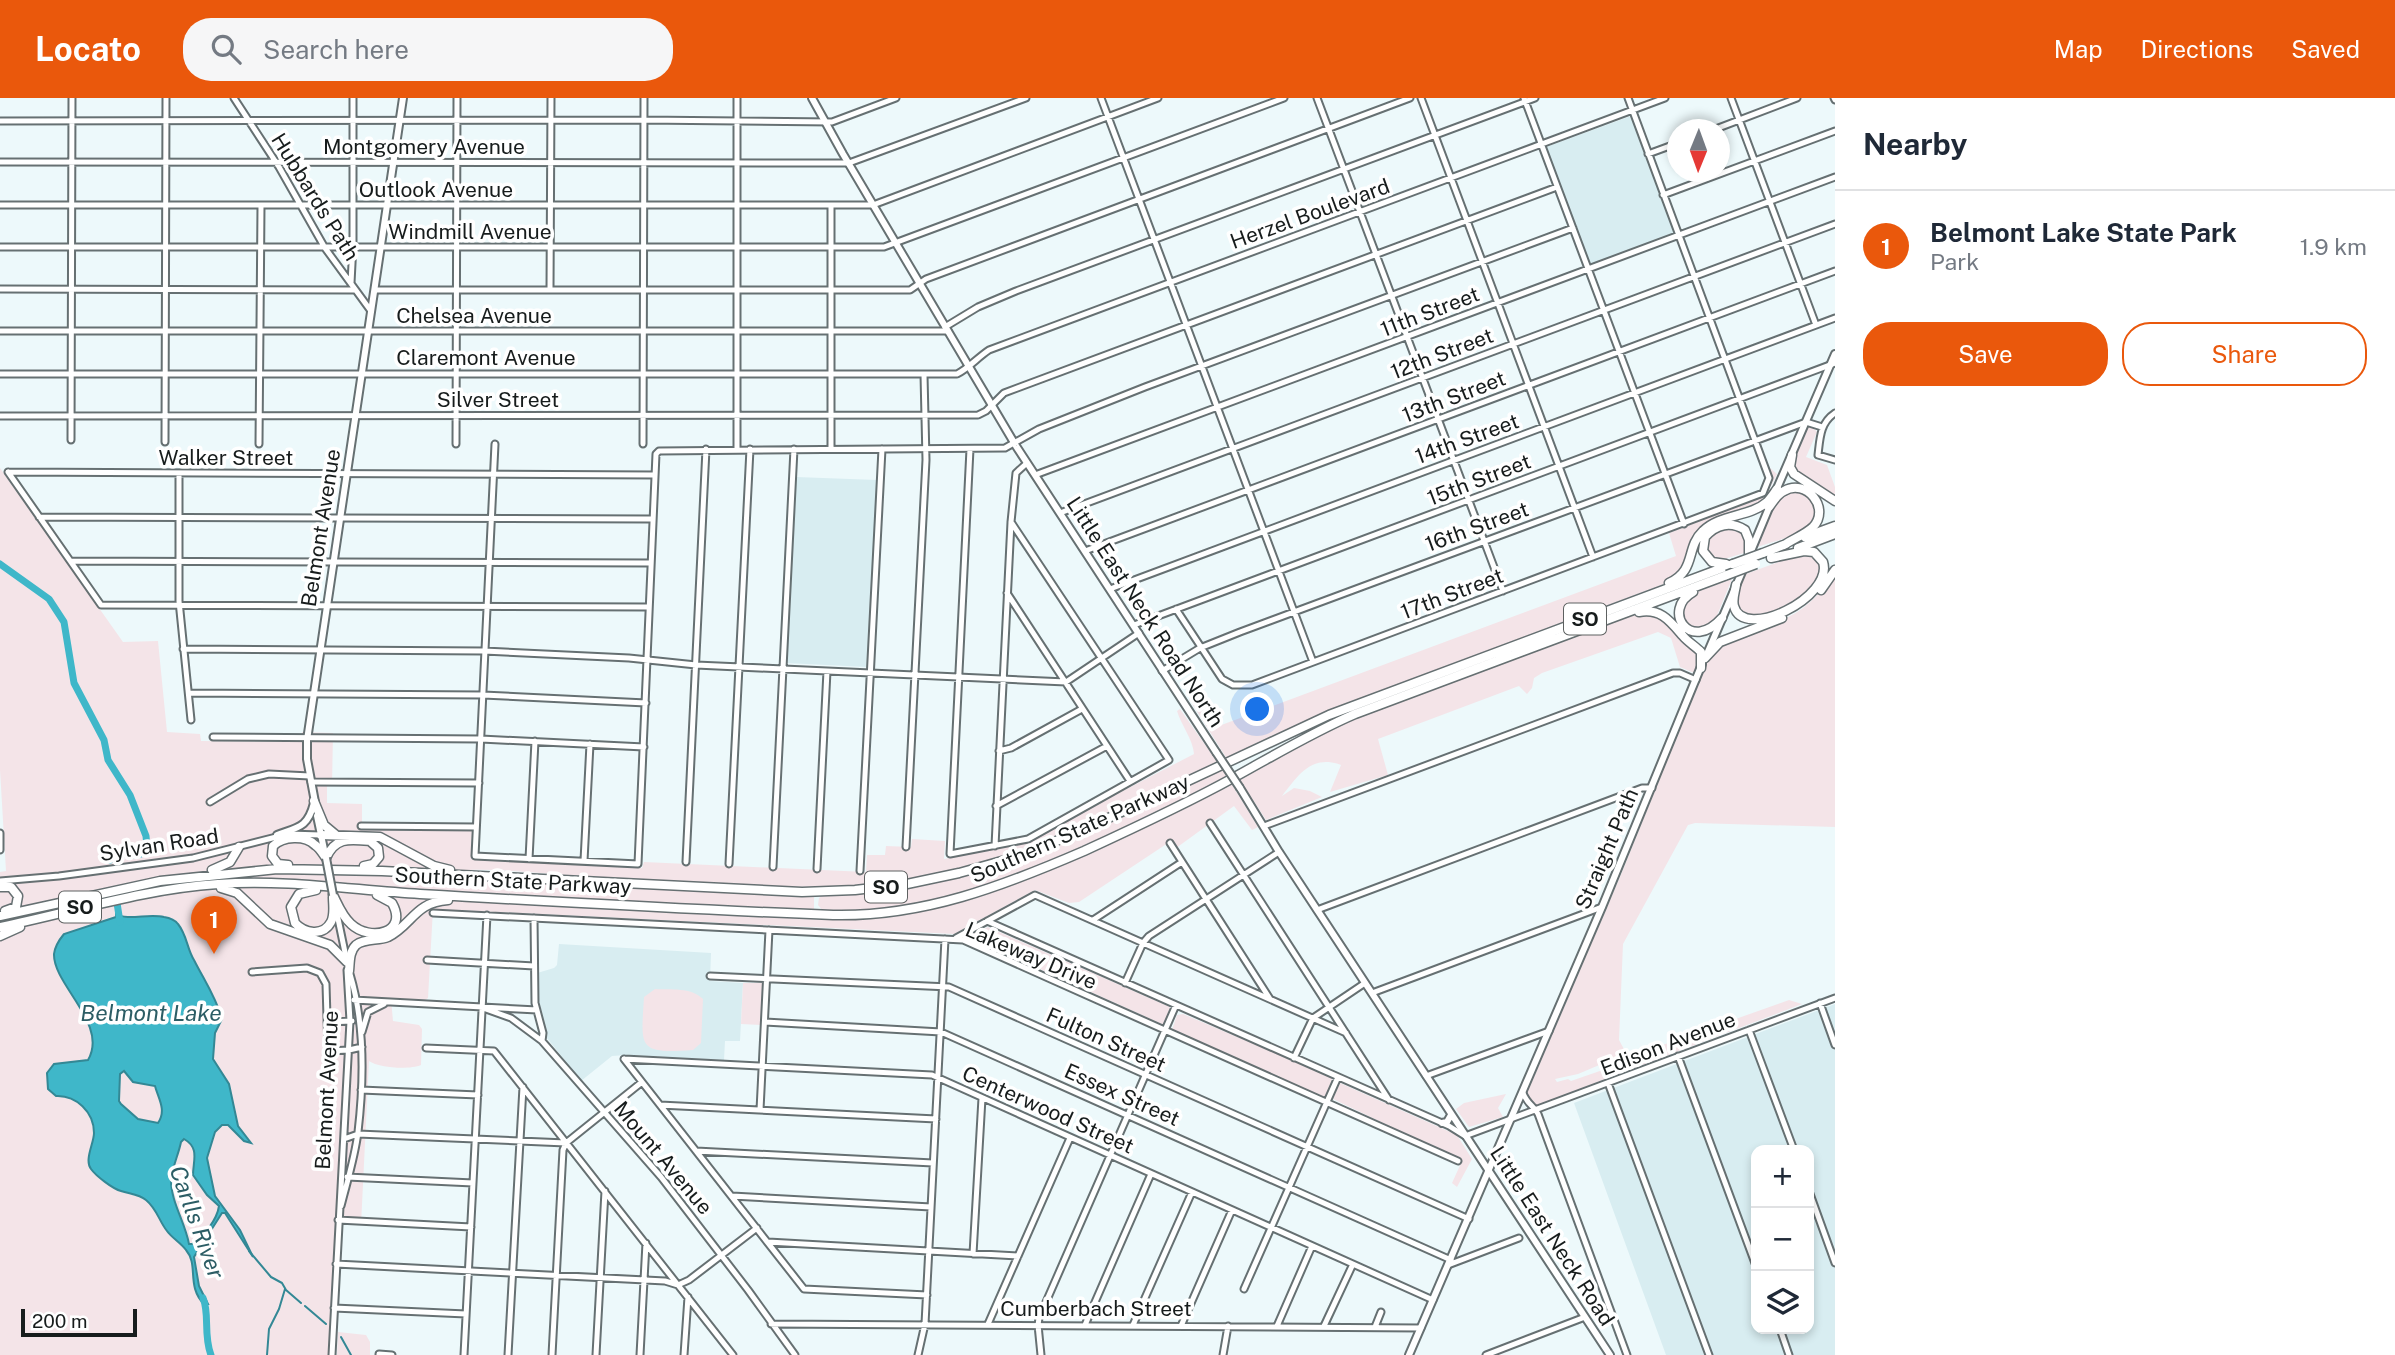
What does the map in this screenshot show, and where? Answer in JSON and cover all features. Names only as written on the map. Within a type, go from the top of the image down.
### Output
[{"type":"highway","points":[[1792,455],[1790,467],[1794,474],[1835,501]]},
{"type":"highway","points":[[1769,507],[1779,494],[1790,488],[1808,491],[1817,503],[1818,517],[1814,526],[1784,545]]},
{"type":"highway","points":[[1645,597],[1683,574],[1690,563],[1697,538],[1708,527],[1765,503],[1777,489]]},
{"type":"highway","points":[[1733,564],[1714,563],[1705,555],[1703,541],[1713,529],[1730,525],[1743,529],[1749,538],[1749,554]]},
{"type":"highway","name":"Southern State Parkway","points":[[0,915],[182,877],[256,870],[351,870],[802,892],[876,888],[959,873],[1010,859],[1066,838],[1336,712],[1835,526]]},
{"type":"highway","name":"Southern State Parkway","points":[[0,927],[122,897],[187,886],[253,883],[331,892],[364,891],[844,916],[938,905],[1008,882],[1127,832],[1355,714],[1835,534]]},
{"type":"highway","points":[[1736,585],[1733,598],[1735,610],[1744,619],[1755,620],[1774,616],[1796,605],[1815,589],[1824,576],[1824,562],[1814,552],[1804,551],[1772,558]]},
{"type":"highway","points":[[1705,659],[1720,642],[1797,610],[1819,593],[1835,570]]},
{"type":"highway","points":[[1713,580],[1684,599],[1679,608],[1680,618],[1686,627],[1700,632],[1711,629],[1722,618]]},
{"type":"highway","points":[[1612,618],[1649,611],[1665,616],[1685,640],[1701,652],[1701,667]]},
{"type":"highway","points":[[314,801],[324,825],[339,836]]},
{"type":"highway","points":[[321,835],[380,837],[436,867],[480,876]]},
{"type":"highway","points":[[318,869],[278,864],[273,858],[273,846],[283,840],[307,840],[316,845],[326,858],[331,847],[338,842],[369,841],[376,845],[380,854],[375,863],[351,870]]},
{"type":"highway","points":[[182,877],[224,866],[232,860],[239,847]]},
{"type":"highway","points":[[187,886],[232,890],[267,922],[330,945],[348,967]]},
{"type":"highway","points":[[0,887],[13,888],[19,898],[16,906],[0,915]]},
{"type":"highway","points":[[306,891],[331,892],[332,917],[326,928],[311,932],[296,925],[291,909],[298,896],[306,891]]},
{"type":"highway","points":[[331,892],[351,924],[366,932],[384,932],[394,922],[395,907],[387,898],[364,891]]},
{"type":"highway","points":[[348,967],[356,945],[390,935],[425,905],[437,901],[480,897]]},
{"type":"highway","points":[[0,936],[43,917]]},
{"type":"main road","name":"Belmont Avenue","points":[[331,892],[310,779],[308,737],[403,98]]},
{"type":"main road","name":"Little East Neck Road North","points":[[812,98],[1027,463],[1465,1136]]},
{"type":"main road","name":"Straight Path","points":[[1409,1355],[1489,1173],[1835,354]]},
{"type":"main road","points":[[277,835],[306,822],[314,801]]},
{"type":"main road","points":[[1442,1123],[1447,1122],[1451,1115]]},
{"type":"main road","name":"Little East Neck Road","points":[[1465,1136],[1610,1355]]},
{"type":"street","points":[[71,440],[72,98]]},
{"type":"street","points":[[165,442],[166,98]]},
{"type":"street","name":"Hubbards Path","points":[[234,98],[326,248],[371,311]]},
{"type":"street","points":[[351,283],[354,98]]},
{"type":"street","points":[[456,444],[457,98]]},
{"type":"street","points":[[550,290],[551,98]]},
{"type":"street","points":[[643,444],[644,98]]},
{"type":"street","points":[[737,98],[737,449]]},
{"type":"street","points":[[0,121],[832,122],[896,98]]},
{"type":"street","points":[[849,163],[1026,98]]},
{"type":"street","points":[[1101,98],[1313,662]]},
{"type":"street","points":[[873,205],[1158,98]]},
{"type":"street","name":"Windmill Avenue","points":[[0,247],[884,247],[1284,98]]},
{"type":"street","points":[[1317,98],[1503,591]]},
{"type":"street","points":[[374,290],[910,290],[926,279],[1410,98]]},
{"type":"street","points":[[1421,98],[1593,557]]},
{"type":"street","points":[[946,329],[978,306],[1535,98]]},
{"type":"street","points":[[1628,98],[1756,440]]},
{"type":"street","name":"Herzel Boulevard","points":[[970,367],[975,359],[989,350],[1665,98]]},
{"type":"street","points":[[1731,98],[1816,325]]},
{"type":"street","points":[[1730,123],[1797,98]]},
{"type":"street","points":[[1525,100],[1684,524]]},
{"type":"street","points":[[1663,195],[1835,131]]},
{"type":"street","points":[[1648,154],[1667,147]]},
{"type":"street","name":"Montgomery Avenue","points":[[0,162],[849,163]]},
{"type":"street","name":"11th Street","points":[[1035,475],[1835,177]]},
{"type":"street","name":"Silver Street","points":[[0,416],[978,415],[986,411],[1004,393],[1557,187]]},
{"type":"street","name":"Outlook Avenue","points":[[0,205],[873,205]]},
{"type":"street","points":[[831,205],[831,449]]},
{"type":"street","points":[[259,444],[261,206]]},
{"type":"street","name":"12th Street","points":[[1060,513],[1835,224]]},
{"type":"street","points":[[495,444],[475,856],[638,864],[654,475],[656,454],[659,451],[1006,448],[1039,429],[1201,366],[1573,228]]},
{"type":"street","name":"13th Street","points":[[1084,551],[1835,271]]},
{"type":"street","points":[[0,289],[355,290]]},
{"type":"street","name":"14th Street","points":[[1110,589],[1835,318]]},
{"type":"street","name":"Chelsea Avenue","points":[[0,331],[830,332],[946,329]]},
{"type":"street","name":"15th Street","points":[[1134,625],[1833,364]]},
{"type":"street","name":"Claremont Avenue","points":[[0,374],[957,374],[970,367]]},
{"type":"street","points":[[906,848],[926,449],[924,374]]},
{"type":"street","points":[[1835,413],[1822,428],[1818,454],[1835,460]]},
{"type":"street","points":[[1806,422],[1822,428]]},
{"type":"street","name":"16th Street","points":[[1162,671],[1200,648],[1806,422]]},
{"type":"street","name":"17th Street","points":[[1176,609],[1222,679],[1239,686],[1252,685],[1760,495],[1769,478],[1756,440]]},
{"type":"street","points":[[686,862],[706,449]]},
{"type":"street","points":[[730,864],[750,449]]},
{"type":"street","points":[[773,867],[794,449]]},
{"type":"street","points":[[860,871],[881,449]]},
{"type":"street","points":[[970,449],[950,854],[1028,839],[1169,760],[1011,522]]},
{"type":"street","points":[[995,846],[1011,522],[1016,473],[1027,463]]},
{"type":"street","name":"Walker Street","points":[[39,517],[8,472],[654,475]]},
{"type":"street","points":[[179,474],[179,605],[191,720]]},
{"type":"street","points":[[39,517],[652,519]]},
{"type":"street","points":[[39,517],[101,605],[648,607]]},
{"type":"street","points":[[71,561],[650,563]]},
{"type":"street","points":[[1007,593],[1130,781]]},
{"type":"street","points":[[183,649],[484,650],[629,658],[696,665],[1066,682],[1139,633]]},
{"type":"street","points":[[817,869],[827,671]]},
{"type":"street","points":[[1264,826],[1673,673],[1696,680]]},
{"type":"street","points":[[189,693],[483,695],[646,703]]},
{"type":"street","points":[[999,751],[1011,748],[1082,709]]},
{"type":"street","points":[[213,737],[481,738],[644,747]]},
{"type":"street","points":[[529,859],[535,741]]},
{"type":"street","points":[[584,861],[590,744]]},
{"type":"street","points":[[996,806],[1107,746]]},
{"type":"street","points":[[210,802],[238,783],[269,775],[310,779],[479,783]]},
{"type":"street","points":[[1317,910],[1642,788],[1651,788]]},
{"type":"street","points":[[1210,823],[1389,1100]]},
{"type":"street","points":[[361,826],[476,827]]},
{"type":"street","points":[[0,834],[0,850]]},
{"type":"street","name":"Sylvan Road","points":[[0,881],[201,857],[277,835],[321,835]]},
{"type":"street","points":[[1170,843],[1270,999]]},
{"type":"street","points":[[1125,983],[1143,943],[1149,936],[1279,852]]},
{"type":"street","points":[[1093,920],[1182,862]]},
{"type":"street","name":"Belmont Avenue","points":[[331,892],[359,1020],[362,1047],[358,1134],[338,1220]]},
{"type":"street","points":[[954,939],[1035,895],[1346,1033]]},
{"type":"street","points":[[1372,993],[1602,907]]},
{"type":"street","name":"Lakeway Drive","points":[[433,913],[963,940],[1458,1161]]},
{"type":"street","points":[[464,1355],[487,915]]},
{"type":"street","points":[[534,918],[534,966],[542,1041]]},
{"type":"street","points":[[987,921],[1442,1123],[1465,1136]]},
{"type":"street","points":[[760,1110],[769,930]]},
{"type":"street","points":[[918,1355],[925,1324],[927,1295],[945,939]]},
{"type":"street","points":[[427,960],[534,966]]},
{"type":"street","points":[[252,972],[307,968],[320,973],[326,984],[328,1051],[362,1047]]},
{"type":"street","name":"Fulton Street","points":[[710,976],[943,986],[1469,1219]]},
{"type":"street","points":[[1294,1058],[1312,1018],[1365,982]]},
{"type":"street","name":"Edison Avenue","points":[[1465,1136],[1835,998]]},
{"type":"street","points":[[353,1000],[537,1010]]},
{"type":"street","name":"Belmont Avenue","points":[[332,1355],[340,1177],[353,1000]]},
{"type":"street","points":[[361,1039],[368,1012],[387,1003]]},
{"type":"street","points":[[1820,1003],[1835,1045]]},
{"type":"street","points":[[1041,1355],[1038,1325],[1176,1005]]},
{"type":"street","name":"Mount Avenue","points":[[483,1008],[511,1018],[542,1041],[646,1158],[722,1255],[794,1355]]},
{"type":"street","points":[[327,1022],[359,1020]]},
{"type":"street","name":"Essex Street","points":[[765,1022],[940,1032],[1449,1262]]},
{"type":"street","points":[[1749,1030],[1792,1145]]},
{"type":"street","points":[[1426,1076],[1549,1031]]},
{"type":"street","points":[[426,1048],[494,1051],[730,1353]]},
{"type":"street","points":[[1678,1056],[1751,1253]]},
{"type":"street","name":"Centerwood Street","points":[[642,1082],[624,1059],[937,1077],[1433,1300]]},
{"type":"street","points":[[1244,1289],[1338,1077]]},
{"type":"street","points":[[552,1355],[563,1150],[566,1143],[642,1082],[804,1289],[927,1295]]},
{"type":"street","points":[[1608,1083],[1709,1355]]},
{"type":"street","points":[[508,1355],[523,1087]]},
{"type":"street","points":[[361,1090],[478,1095]]},
{"type":"street","points":[[1523,1093],[1527,1103],[1536,1110],[1627,1355]]},
{"type":"street","points":[[973,1254],[982,1098]]},
{"type":"street","points":[[660,1105],[936,1119]]},
{"type":"street","points":[[344,1139],[358,1134],[566,1143]]},
{"type":"street","points":[[988,1324],[1070,1138]]},
{"type":"street","points":[[696,1151],[933,1163]]},
{"type":"street","points":[[1085,1325],[1151,1174]]},
{"type":"street","points":[[340,1177],[473,1183]]},
{"type":"street","points":[[596,1355],[605,1191]]},
{"type":"street","points":[[1133,1325],[1192,1192]]},
{"type":"street","points":[[732,1196],[931,1207]]},
{"type":"street","points":[[1814,1205],[1835,1263]]},
{"type":"street","points":[[1181,1325],[1232,1210]]},
{"type":"street","points":[[338,1220],[471,1227]]},
{"type":"street","points":[[336,1264],[665,1281],[678,1284],[689,1280],[757,1228]]},
{"type":"street","points":[[1449,1262],[1519,1238]]},
{"type":"street","points":[[768,1242],[1018,1256]]},
{"type":"street","points":[[640,1355],[646,1243]]},
{"type":"street","points":[[1277,1326],[1312,1246]]},
{"type":"street","points":[[1324,1326],[1353,1264]]},
{"type":"street","points":[[684,1355],[688,1297]]},
{"type":"street","points":[[334,1308],[466,1314]]},
{"type":"street","points":[[1375,1327],[1381,1312]]},
{"type":"street","points":[[1486,1355],[1585,1317]]},
{"type":"street","name":"Cumberbach Street","points":[[771,1324],[1421,1328]]},
{"type":"street","points":[[1223,1355],[1228,1326]]},
{"type":"street","points":[[1782,1334],[1789,1355]]},
{"type":"street","points":[[379,1354],[393,1355]]},
{"type":"shaded area","points":[[1631,116],[1674,233],[1590,266],[1546,147]]},
{"type":"shaded area","points":[[1812,426],[1817,432],[1806,457],[1827,465],[1835,487],[1835,498],[1795,472],[1792,462],[1807,428]]},
{"type":"shaded area","points":[[1769,467],[1777,474],[1764,501],[1712,521],[1687,563],[1669,582],[1342,706],[1227,759],[1189,699],[1193,694],[1216,727],[1676,556],[1669,533],[1765,495],[1772,482]]},
{"type":"shaded area","points":[[0,468],[123,642],[158,641],[167,732],[200,734],[201,741],[302,742],[302,732],[333,733],[332,786],[327,786],[327,803],[362,804],[362,830],[472,831],[471,859],[642,868],[644,862],[866,872],[867,855],[885,855],[886,846],[911,847],[912,839],[945,841],[944,859],[1024,842],[1194,754],[1177,711],[1180,709],[1218,763],[1048,840],[960,869],[915,878],[868,884],[793,887],[470,870],[470,879],[814,895],[814,911],[470,893],[469,901],[816,918],[885,918],[955,904],[1000,888],[1196,803],[1231,783],[1258,827],[1252,830],[1234,806],[1172,851],[1168,843],[1079,902],[1069,903],[1035,890],[954,934],[433,909],[428,998],[391,999],[393,1021],[419,1025],[422,1029],[421,1065],[394,1068],[369,1061],[361,1225],[335,1225],[329,1355],[0,1355],[0,872],[6,871],[0,770]]},
{"type":"shaded area","points":[[796,477],[877,480],[867,667],[786,663]]},
{"type":"shaded area","points":[[1788,490],[1808,493],[1817,511],[1813,520],[1792,536],[1755,548],[1775,501]]},
{"type":"shaded area","points":[[1729,526],[1746,533],[1747,545],[1744,553],[1718,561],[1706,554],[1709,534]]},
{"type":"shaded area","points":[[1801,554],[1810,554],[1821,563],[1819,581],[1803,595],[1779,610],[1749,618],[1735,606],[1743,575]]},
{"type":"shaded area","points":[[1835,572],[1835,827],[1688,825],[1623,944],[1619,1040],[1625,1051],[1623,1055],[1578,1074],[1555,1079],[1557,1082],[1568,1079],[1571,1081],[1620,1064],[1630,1066],[1644,1063],[1649,1058],[1650,1051],[1657,1047],[1789,1000],[1802,1004],[1535,1106],[1527,1093],[1620,877],[1710,654],[1738,636],[1778,622],[1802,609]]},
{"type":"shaded area","points":[[1732,579],[1716,618],[1705,629],[1688,624],[1681,608],[1691,594]]},
{"type":"shaded area","points":[[1638,613],[1661,616],[1701,658],[1694,673],[1680,667],[1671,638],[1658,632],[1542,673],[1534,678],[1532,688],[1527,694],[1519,686],[1378,739],[1388,775],[1330,792],[1341,765],[1321,762],[1313,765],[1300,775],[1282,796],[1294,788],[1322,797],[1266,820],[1240,780],[1328,730],[1369,712]]},
{"type":"shaded area","points":[[1222,769],[1227,777],[1158,812],[1066,854],[963,894],[922,905],[880,910],[823,911],[818,905],[819,898],[823,895],[944,880],[995,868],[1095,830]]},
{"type":"shaded area","points":[[988,927],[1170,1007],[1164,1025],[971,938],[974,933]]},
{"type":"shaded area","points":[[559,944],[711,953],[710,981],[743,983],[740,1041],[725,1041],[724,1060],[612,1056],[581,1081],[547,1038],[536,1003],[534,974],[557,965]]},
{"type":"shaded area","points":[[743,983],[764,983],[761,1025],[741,1024]]},
{"type":"shaded area","points":[[655,989],[687,991],[703,999],[701,1043],[693,1050],[661,1051],[646,1044],[643,1037],[644,997]]},
{"type":"shaded area","points":[[1835,1004],[1835,1355],[1666,1355],[1574,1103]]},
{"type":"shaded area","points":[[1183,1014],[1333,1077],[1325,1098],[1176,1033],[1172,1030],[1177,1015]]},
{"type":"shaded area","points":[[1340,1083],[1457,1135],[1472,1159],[1457,1187],[1452,1183],[1462,1161],[1333,1099]]},
{"type":"shaded area","points":[[1506,1094],[1498,1108],[1503,1117],[1469,1127],[1456,1109],[1464,1103]]},
{"type":"shaded area","points":[[338,1332],[366,1335],[370,1342],[370,1355],[337,1355]]},
{"type":"water","name":"Belmont Lake","points":[[116,914],[126,917],[158,916],[177,923],[222,1019],[215,1033],[213,1059],[229,1084],[238,1126],[251,1143],[244,1141],[228,1125],[222,1125],[215,1132],[207,1158],[215,1196],[240,1230],[253,1257],[225,1213],[222,1213],[194,1257],[199,1286],[208,1304],[204,1304],[195,1290],[190,1256],[167,1231],[150,1204],[140,1196],[114,1188],[91,1169],[89,1156],[94,1133],[87,1112],[77,1102],[56,1096],[48,1089],[47,1073],[54,1064],[88,1060],[93,1046],[86,1019],[56,966],[56,946],[64,934],[116,917]],"holes":[[[124,1071],[133,1082],[155,1086],[162,1109],[158,1123],[138,1119],[119,1101],[120,1074]],[[184,1139],[194,1151],[193,1175],[207,1195],[219,1206],[209,1227],[192,1244],[189,1244],[171,1180]]]},
{"type":"waterway","name":"Carlls River","points":[[0,564],[49,599],[64,622],[74,683],[104,740],[108,760],[130,795],[146,836],[147,847],[144,853],[116,854],[110,860]]},
{"type":"waterway","name":"Carlls River","points":[[117,903],[120,922]]},
{"type":"waterway","points":[[249,1251],[271,1277],[282,1283],[301,1303]]},
{"type":"waterway","points":[[267,1355],[269,1329],[285,1289]]},
{"type":"waterway","name":"Carlls River","points":[[203,1298],[211,1355]]},
{"type":"waterway","points":[[305,1306],[326,1324]]},
{"type":"waterway","points":[[341,1337],[351,1355]]},
{"type":"place","name":"Belmont Lake State Park","points":[[214,954]]}]
